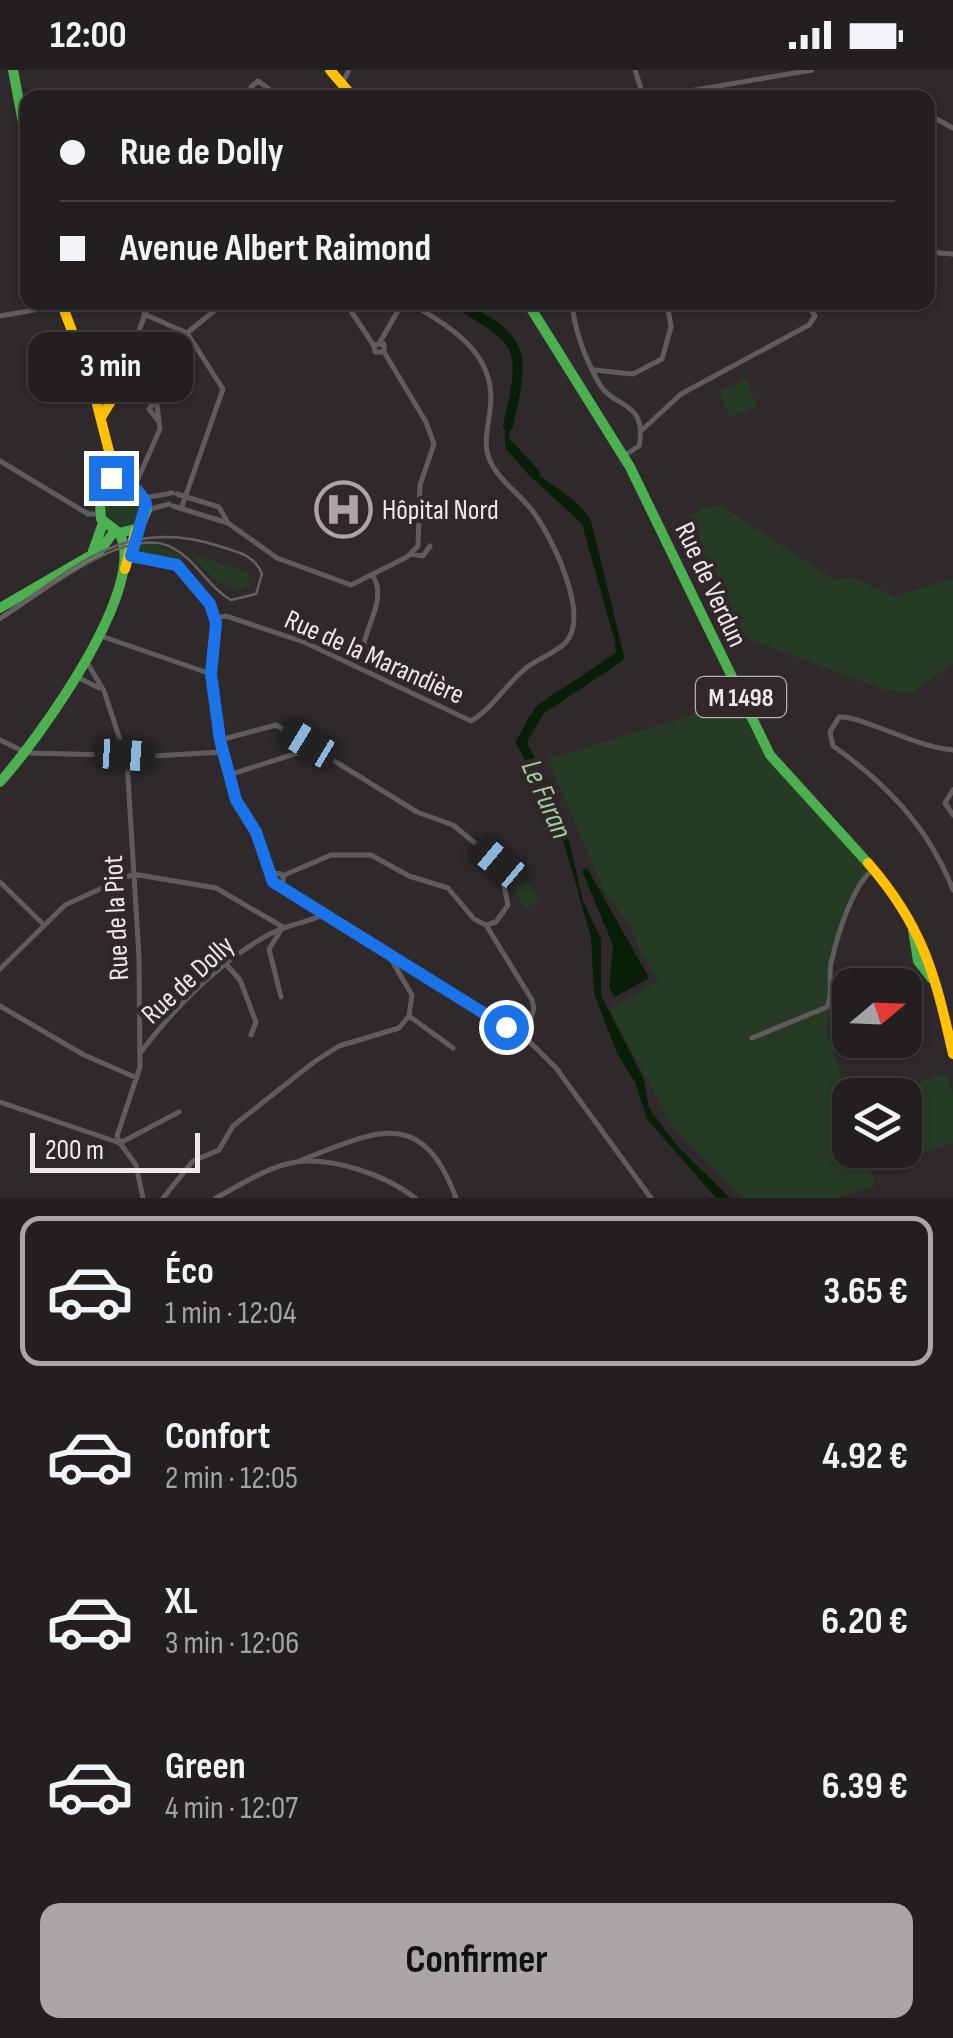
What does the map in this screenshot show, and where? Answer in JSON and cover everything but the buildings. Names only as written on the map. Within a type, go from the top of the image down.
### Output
[{"type":"street","points":[[13,70],[20,107]]},
{"type":"street","points":[[330,70],[347,90]]},
{"type":"street","points":[[342,84],[349,70]]},
{"type":"street","points":[[693,90],[812,70]]},
{"type":"street","points":[[253,90],[251,87],[258,82],[270,90]]},
{"type":"street","points":[[0,316],[31,310]]},
{"type":"street","points":[[64,310],[102,416],[112,463],[100,515],[100,540],[90,555]]},
{"type":"street","points":[[102,416],[113,398],[146,310]]},
{"type":"street","points":[[187,334],[216,310]]},
{"type":"street","points":[[112,463],[146,504],[171,505],[228,523],[277,558],[352,585],[411,554],[421,533],[420,485],[430,463],[433,435],[384,352],[351,310]]},
{"type":"street","points":[[377,344],[400,310]]},
{"type":"street","name":"Rue de la Marandière","points":[[215,618],[226,616],[304,642],[434,700],[462,718],[478,718],[509,682],[565,643],[574,615],[558,556],[547,532],[489,460],[485,444],[491,408],[485,366],[475,349],[420,310]]},
{"type":"street","name":"Rue de Verdun","points":[[532,310],[578,390],[624,456],[770,755],[797,793],[874,869],[910,918],[925,946],[953,1054]]},
{"type":"street","points":[[574,310],[580,342],[604,390],[632,407],[640,431],[635,452],[624,456]]},
{"type":"street","points":[[594,370],[633,374],[662,358],[670,346],[669,310]]},
{"type":"street","points":[[640,431],[682,394],[809,324],[815,316],[812,310]]},
{"type":"street","points":[[144,314],[187,334],[223,389],[181,509]]},
{"type":"street","points":[[130,487],[159,422]]},
{"type":"street","points":[[0,460],[100,515],[128,555],[177,565],[208,600],[215,618],[211,674],[220,740],[236,800],[278,876]]},
{"type":"street","points":[[107,492],[130,487]]},
{"type":"street","points":[[0,782],[27,753],[81,678],[101,636],[146,504],[175,493],[220,507],[228,523]]},
{"type":"street","points":[[0,608],[101,549],[116,533],[136,530]]},
{"type":"street","points":[[411,554],[422,556],[430,546]]},
{"type":"street","points":[[363,648],[380,587],[373,576]]},
{"type":"street","points":[[101,636],[211,674]]},
{"type":"street","name":"Rue de la Piot","points":[[88,664],[104,691],[125,755],[133,874],[139,1055],[118,1136],[120,1143]]},
{"type":"street","points":[[81,678],[104,691]]},
{"type":"street","points":[[953,750],[903,740],[850,716],[839,717],[830,732],[833,746],[882,780],[904,805],[953,890]]},
{"type":"street","points":[[220,740],[276,724],[417,812],[454,825],[499,863],[508,905],[496,922],[486,925]]},
{"type":"street","points":[[0,740],[27,753],[224,752]]},
{"type":"street","points":[[229,775],[304,751],[309,744]]},
{"type":"street","points":[[953,790],[946,803],[953,815]]},
{"type":"street","points":[[526,1038],[534,1008],[532,1000],[486,925],[474,919],[448,888],[409,876],[372,856],[330,855],[278,876],[273,882],[526,1038],[556,1068],[650,1198]]},
{"type":"street","points":[[752,1038],[827,1007],[832,996],[830,962],[854,889],[874,869]]},
{"type":"street","points":[[0,970],[80,895],[133,874],[216,888],[283,927],[269,950],[282,997]]},
{"type":"street","points":[[0,882],[44,925]]},
{"type":"street","name":"Rue de Dolly","points":[[139,1055],[182,1005],[226,964],[283,927],[322,915]]},
{"type":"street","points":[[163,1198],[192,1161],[220,1150],[233,1126],[314,1062],[338,1046],[388,1034],[409,1016],[412,995],[408,983],[390,963],[388,954]]},
{"type":"street","points":[[226,964],[240,980],[256,1022],[251,1035]]},
{"type":"street","points":[[938,994],[953,996]]},
{"type":"street","points":[[0,1006],[84,1056],[136,1078]]},
{"type":"street","points":[[409,1016],[453,1048]]},
{"type":"street","points":[[0,1102],[120,1143],[136,1166],[143,1198]]},
{"type":"street","points":[[120,1143],[179,1112]]},
{"type":"street","points":[[216,1198],[370,1134],[397,1133],[436,1154],[456,1198]]},
{"type":"street","points":[[296,1162],[325,1163],[381,1178],[414,1198]]},
{"type":"shaded area","points":[[466,310],[477,310],[494,320],[512,336],[520,352],[520,385],[509,432],[512,446],[530,468],[586,513],[624,656],[585,686],[545,706],[529,726],[527,750],[532,765],[562,811],[583,901],[601,939],[601,995],[644,1080],[649,1108],[677,1146],[730,1198],[716,1198],[647,1119],[635,1082],[617,1053],[594,993],[591,937],[552,802],[525,759],[520,739],[528,718],[550,696],[608,664],[616,654],[582,524],[526,472],[505,443],[505,427],[517,383],[515,348],[495,325]]},
{"type":"shaded area","points":[[746,380],[757,406],[730,417],[719,391]]},
{"type":"shaded area","points":[[123,491],[136,496],[141,509],[136,522],[123,527],[110,522],[105,509],[110,496]]},
{"type":"shaded area","points":[[720,505],[833,579],[854,578],[894,596],[953,579],[953,663],[910,694],[883,689],[721,629],[673,532],[702,508]]},
{"type":"shaded area","points":[[147,541],[184,556],[179,562],[139,553],[138,542]]},
{"type":"shaded area","points":[[189,553],[247,572],[250,584],[239,591],[219,583]]},
{"type":"shaded area","points":[[742,700],[770,755],[874,869],[854,889],[830,962],[832,1014],[826,1028],[832,1058],[836,1058],[842,1078],[832,1078],[832,1168],[873,1168],[870,1169],[875,1185],[837,1198],[742,1198],[672,1127],[610,1009],[659,980],[641,954],[630,925],[605,893],[548,759]]},
{"type":"shaded area","points":[[587,868],[649,978],[615,997],[609,987],[613,945],[582,871]]},
{"type":"shaded area","points":[[524,878],[540,899],[526,909],[511,888]]},
{"type":"shaded area","points":[[946,1074],[953,1095],[953,1143],[922,1153],[922,1081]]},
{"type":"waterway","name":"Le Furan","points":[[467,310],[507,338],[514,350],[517,379],[508,426]]},
{"type":"waterway","name":"Le Furan","points":[[510,446],[535,474]]},
{"type":"waterway","name":"Le Furan","points":[[558,814],[521,742],[540,710],[619,657]]},
{"type":"tram line","points":[[0,617],[102,552],[155,537],[185,538],[232,550],[250,558],[262,574],[256,594],[231,600],[173,548],[154,543],[132,545],[84,565],[0,620]]},
{"type":"traffic: fast","points":[[13,70],[20,107]]},
{"type":"traffic: fast","points":[[532,310],[630,467],[770,755],[868,863]]},
{"type":"traffic: fast","points":[[107,491],[126,486],[142,495],[147,510],[139,528],[119,533],[101,519],[100,504],[112,467]]},
{"type":"traffic: fast","points":[[93,551],[103,523]]},
{"type":"traffic: fast","points":[[0,608],[100,550],[114,532]]},
{"type":"traffic: fast","points":[[0,782],[62,699],[105,624],[119,588],[125,557],[119,533]]},
{"type":"traffic: fast","points":[[913,930],[918,961],[932,979]]},
{"type":"traffic: slow","points":[[330,70],[347,90]]},
{"type":"traffic: slow","points":[[64,310],[91,381],[112,463],[126,486]]},
{"type":"traffic: slow","points":[[102,416],[113,398]]},
{"type":"traffic: slow","points":[[125,569],[136,530]]},
{"type":"traffic: slow","points":[[868,863],[902,908],[924,952],[953,1054]]},
{"type":"place","name":"Hôpital Nord","points":[[343,509]]},
{"type":"route","points":[[111,478],[112,463],[126,486],[140,492],[146,504],[146,515],[136,530],[131,556],[177,565],[212,608],[216,627],[211,674],[220,740],[236,800],[256,832],[273,882],[506,1027]]}]
